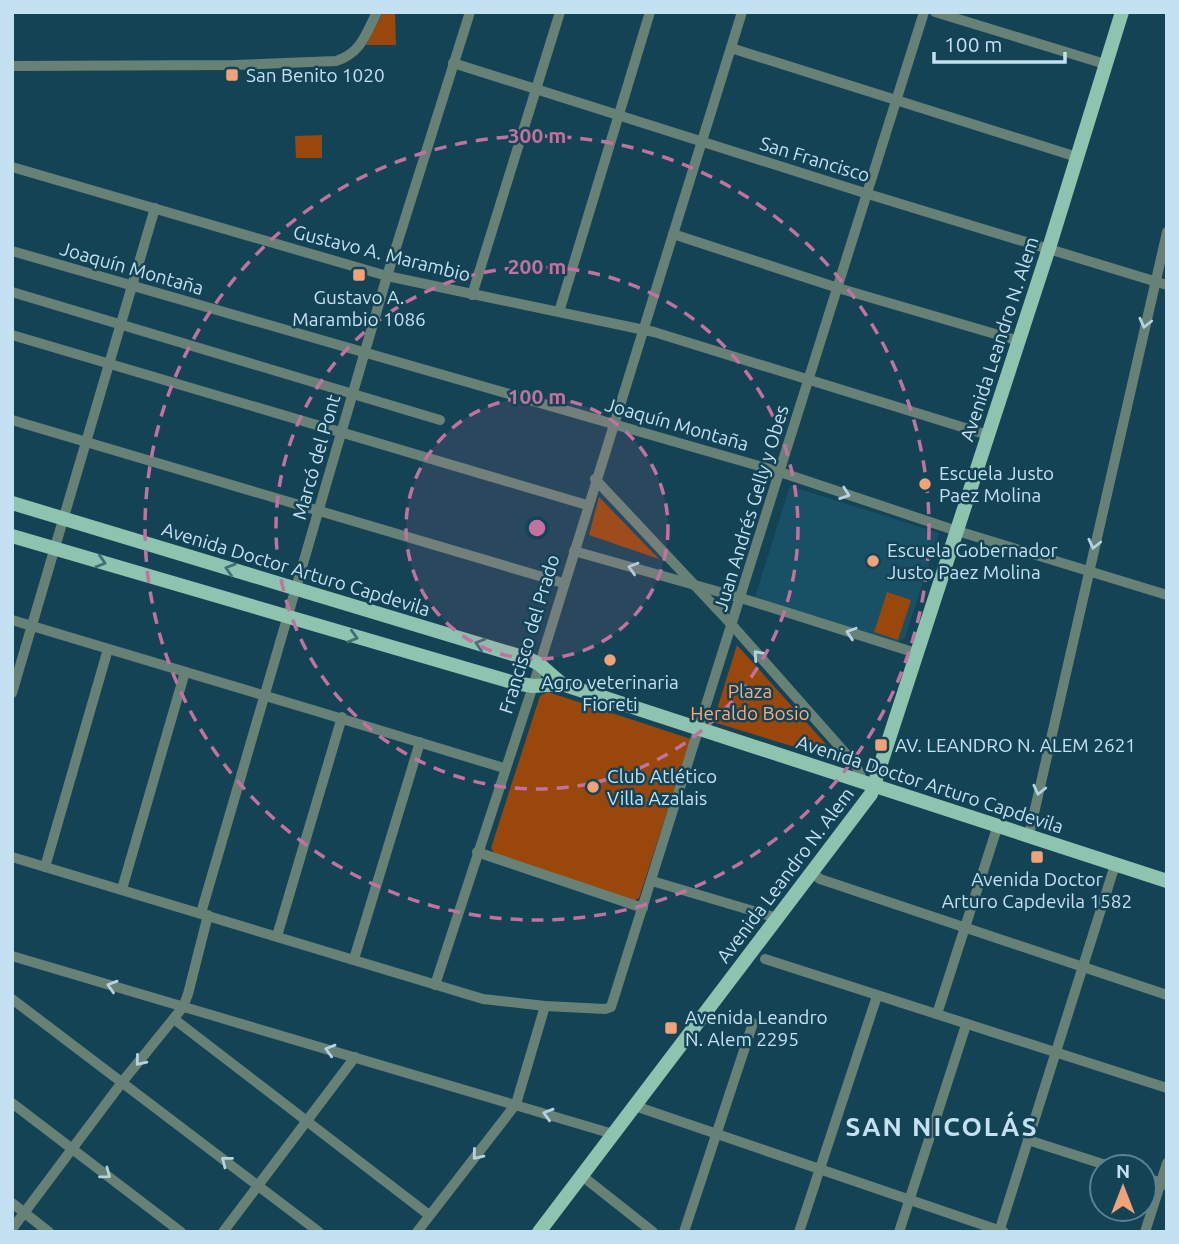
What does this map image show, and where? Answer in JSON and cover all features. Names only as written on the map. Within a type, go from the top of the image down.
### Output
[{"type":"main road","name":"Avenida Leandro N. Alem","points":[[539,1232],[871,794],[869,784],[916,653],[1019,341],[1122,12]]},
{"type":"main road","name":"Avenida Doctor Arturo Capdevila","points":[[12,503],[529,659],[562,684]]},
{"type":"main road","name":"Avenida Doctor Arturo Capdevila","points":[[12,536],[515,683],[533,686],[562,684],[1167,881]]},
{"type":"street","points":[[12,66],[234,65],[336,61],[357,50],[377,12]]},
{"type":"street","name":"Marcó del Pont","points":[[183,1007],[204,914],[264,696],[387,276],[470,12]]},
{"type":"street","points":[[472,295],[561,12]]},
{"type":"street","points":[[559,312],[650,12]]},
{"type":"street","name":"Francisco del Prado","points":[[435,985],[533,686],[742,12]]},
{"type":"street","name":"Juan Andrés Gelly y Obes","points":[[545,1006],[605,1009],[613,1004],[924,12]]},
{"type":"street","points":[[935,12],[1105,64]]},
{"type":"street","points":[[731,48],[1077,157]]},
{"type":"street","name":"San Francisco","points":[[453,63],[1167,285]]},
{"type":"street","name":"Gustavo A. Marambio","points":[[12,167],[387,276],[643,330],[988,435]]},
{"type":"street","points":[[12,693],[155,208]]},
{"type":"street","points":[[1029,835],[1167,232]]},
{"type":"street","points":[[673,234],[838,288],[1019,341]]},
{"type":"street","name":"Joaquín Montaña","points":[[12,251],[780,472],[1167,595]]},
{"type":"street","points":[[12,292],[440,419]]},
{"type":"street","points":[[12,335],[587,505]]},
{"type":"street","points":[[12,420],[564,583]]},
{"type":"street","points":[[596,479],[732,625],[855,764],[869,784]]},
{"type":"street","points":[[574,551],[741,598],[916,653]]},
{"type":"street","points":[[12,621],[342,717],[504,768]]},
{"type":"street","points":[[45,867],[108,649]]},
{"type":"street","points":[[122,889],[185,672]]},
{"type":"street","points":[[277,936],[342,717]]},
{"type":"street","points":[[354,959],[420,742]]},
{"type":"street","points":[[937,1014],[998,825]]},
{"type":"street","points":[[477,852],[643,908]]},
{"type":"street","points":[[12,857],[435,985],[496,1002],[545,1006],[516,1104],[417,1232]]},
{"type":"street","points":[[635,1106],[1001,1231],[1115,865]]},
{"type":"street","points":[[811,872],[820,879],[1167,995]]},
{"type":"street","points":[[652,881],[777,918]]},
{"type":"street","points":[[12,956],[614,1134]]},
{"type":"street","points":[[765,959],[1167,1088]]},
{"type":"street","points":[[799,1232],[877,996]]},
{"type":"street","points":[[12,999],[319,1232]]},
{"type":"street","points":[[12,1229],[183,1007]]},
{"type":"street","points":[[174,1018],[429,1214]]},
{"type":"street","points":[[684,1232],[753,1023]]},
{"type":"street","points":[[899,1232],[966,1025]]},
{"type":"street","points":[[223,1232],[355,1057]]},
{"type":"street","points":[[12,1103],[181,1232]]},
{"type":"street","points":[[1028,1140],[1088,1159]]},
{"type":"street","points":[[1145,1232],[1164,1184],[1167,1164]]},
{"type":"street","points":[[581,1175],[653,1232]]},
{"type":"street","points":[[12,1203],[49,1232]]},
{"type":"shaded area","name":"Escuela Gobernador Justo Paez Molina","points":[[790,486],[939,533],[905,638],[897,642],[755,597]]},
{"type":"green space","points":[[383,12],[395,12],[396,45],[366,45]]},
{"type":"green space","points":[[322,135],[322,158],[296,158],[295,136]]},
{"type":"green space","points":[[599,497],[659,559],[589,535]]},
{"type":"green space","points":[[887,592],[911,600],[898,640],[874,632]]},
{"type":"green space","name":"Plaza Heraldo Bosio","points":[[737,645],[841,761],[713,722]]},
{"type":"green space","name":"Club Atlético Villa Azalais","points":[[548,692],[691,739],[639,898],[633,901],[494,853],[491,848],[540,696]]},
{"type":"place","name":"San Benito 1020","points":[[232,75]]},
{"type":"place","name":"Gustavo A. Marambio 1086","points":[[359,275]]},
{"type":"place","name":"Escuela Justo Paez Molina","points":[[925,484]]},
{"type":"place","name":"Escuela Gobernador Justo Paez Molina","points":[[873,561]]},
{"type":"place","name":"Agro veterinaria Fioreti","points":[[610,660]]},
{"type":"place","name":"AV. LEANDRO N. ALEM 2621","points":[[881,745]]},
{"type":"place","name":"Club Atlético Villa Azalais","points":[[593,787]]},
{"type":"place","name":"Avenida Doctor Arturo Capdevila 1582","points":[[1037,857]]},
{"type":"place","name":"Avenida Leandro N. Alem 2295","points":[[671,1028]]},
{"type":"district","name":"SAN NICOLÁS","points":[[942,1127]]}]
